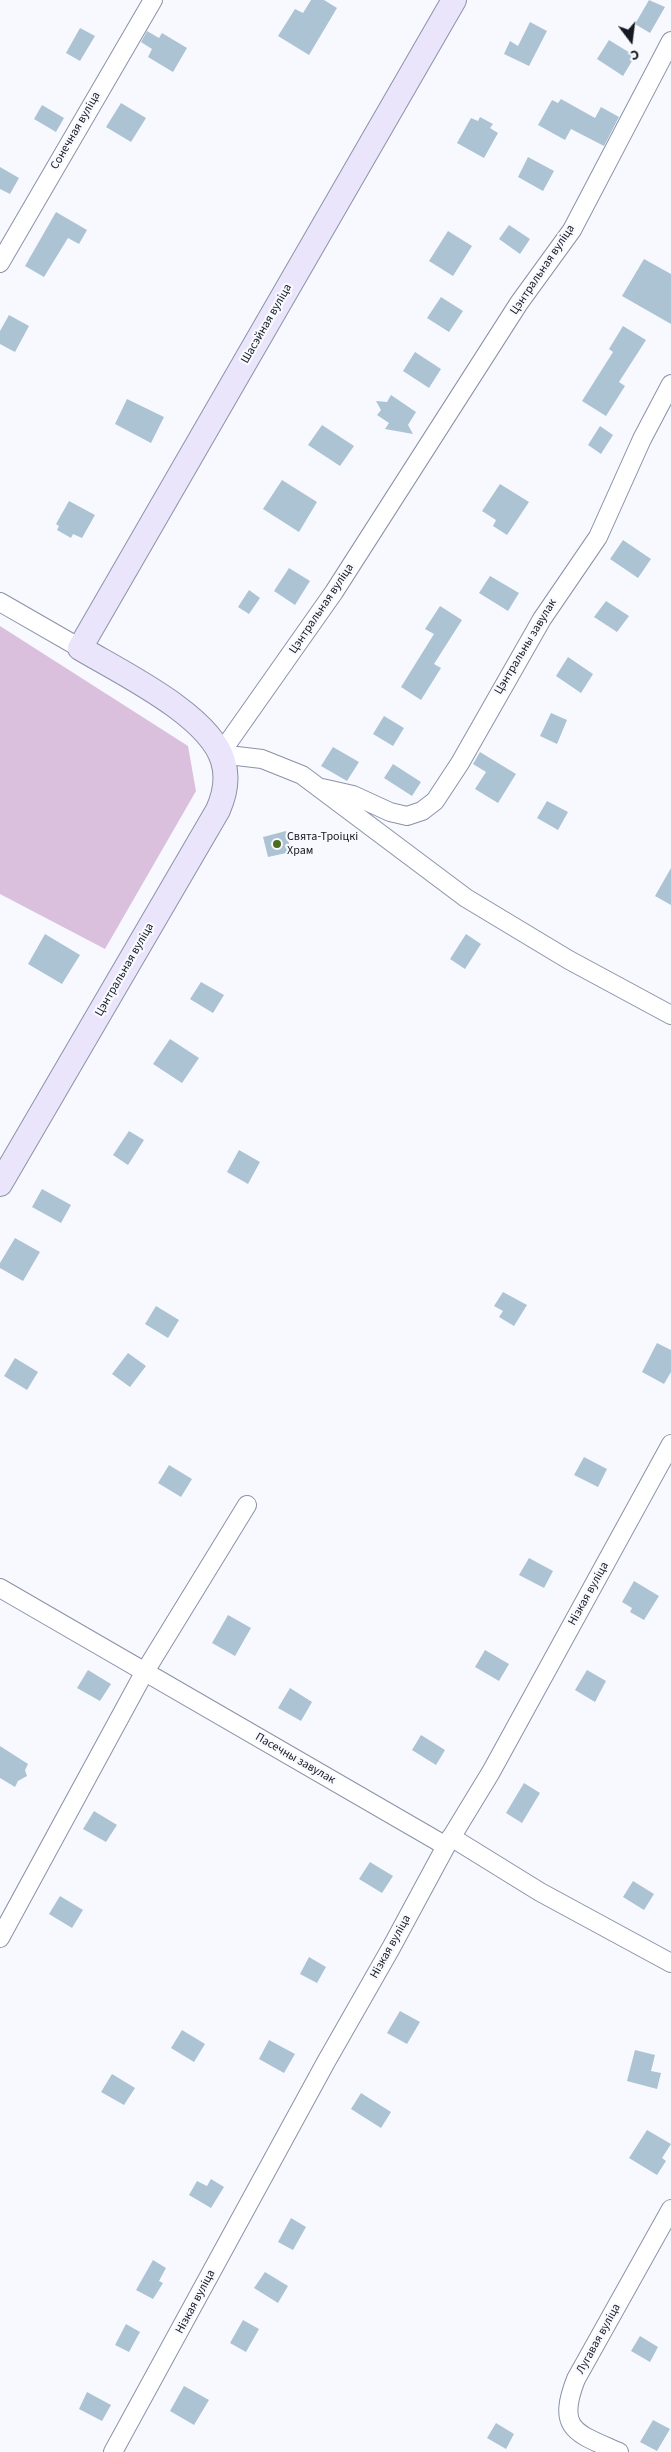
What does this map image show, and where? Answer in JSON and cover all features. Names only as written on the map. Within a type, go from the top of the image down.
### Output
[{"type":"main road","name":"Шасэйная вуліца","points":[[80,648],[454,0]]},
{"type":"main road","points":[[80,648],[184,713],[208,735],[220,754]]},
{"type":"main road","name":"Цэнтральная вуліца","points":[[0,1184],[218,810],[225,785],[225,770],[220,754]]},
{"type":"street","name":"Сонечная вуліца","points":[[0,263],[152,0]]},
{"type":"street","name":"Цэнтральная вуліца","points":[[220,754],[334,592],[519,303],[572,230],[671,41]]},
{"type":"street","name":"Цэнтральны завулак","points":[[322,788],[353,795],[390,812],[407,816],[422,811],[435,801],[460,763],[542,619],[598,538],[642,439],[671,384]]},
{"type":"street","points":[[0,602],[80,648]]},
{"type":"street","points":[[220,754],[248,756],[275,763],[302,775],[322,788],[466,898],[570,960],[671,1015]]},
{"type":"street","name":"Нізкая вуліца","points":[[113,2452],[448,1842],[491,1772],[671,1444]]},
{"type":"street","points":[[0,1938],[144,1672],[247,1505]]},
{"type":"street","name":"Пасечны завулак","points":[[0,1588],[144,1672],[448,1842],[671,1963]]},
{"type":"street","name":"Лугавая вуліца","points":[[619,2452],[585,2436],[576,2429],[569,2418],[568,2400],[576,2379],[671,2209]]},
{"type":"shaded area","points":[[0,626],[188,746],[196,791],[105,949],[0,894]]},
{"type":"building","points":[[311,0],[324,0],[337,8],[309,55],[278,36],[295,9],[303,13]]},
{"type":"building","points":[[649,0],[665,7],[650,33],[635,24]]},
{"type":"building","points":[[530,22],[547,31],[529,66],[504,54],[510,41],[518,46]]},
{"type":"building","points":[[80,28],[95,36],[80,61],[66,53]]},
{"type":"building","points":[[147,31],[159,38],[162,33],[187,48],[173,72],[148,57],[152,49],[141,42]]},
{"type":"building","points":[[609,40],[635,56],[623,76],[597,59]]},
{"type":"building","points":[[561,99],[595,118],[601,107],[619,117],[604,146],[571,129],[565,140],[538,125],[552,100],[558,103]]},
{"type":"building","points":[[121,103],[146,118],[131,142],[106,127]]},
{"type":"building","points":[[42,105],[64,118],[56,132],[34,119]]},
{"type":"building","points":[[480,117],[493,124],[490,128],[498,133],[484,158],[457,143],[471,118],[478,121]]},
{"type":"building","points":[[528,157],[554,171],[543,191],[518,177]]},
{"type":"building","points":[[0,167],[19,178],[10,194],[0,189]]},
{"type":"building","points":[[56,212],[87,230],[79,244],[68,238],[44,277],[25,266]]},
{"type":"building","points":[[509,225],[530,239],[520,254],[499,239]]},
{"type":"building","points":[[448,231],[472,246],[453,276],[429,261]]},
{"type":"building","points":[[644,259],[671,274],[671,324],[622,296]]},
{"type":"building","points":[[441,297],[463,311],[449,332],[427,318]]},
{"type":"building","points":[[9,315],[29,326],[15,352],[0,344],[0,331]]},
{"type":"building","points":[[623,326],[646,340],[619,382],[625,386],[606,416],[582,401],[613,352],[609,349]]},
{"type":"building","points":[[415,352],[441,369],[429,388],[403,371]]},
{"type":"building","points":[[391,395],[416,412],[408,425],[413,434],[385,429],[389,423],[377,415],[381,410],[376,401],[387,402]]},
{"type":"building","points":[[127,399],[164,417],[151,443],[115,424]]},
{"type":"building","points":[[322,425],[354,446],[340,466],[308,445]]},
{"type":"building","points":[[600,426],[613,435],[601,454],[588,445]]},
{"type":"building","points":[[282,480],[317,502],[299,532],[263,509]]},
{"type":"building","points":[[500,484],[529,502],[507,535],[493,526],[496,520],[482,511]]},
{"type":"building","points":[[69,501],[95,515],[82,538],[73,534],[71,538],[57,530],[59,526],[56,524]]},
{"type":"building","points":[[623,540],[651,559],[638,578],[610,559]]},
{"type":"building","points":[[289,568],[310,581],[295,605],[274,591]]},
{"type":"building","points":[[490,576],[519,593],[508,611],[479,593]]},
{"type":"building","points":[[249,590],[260,598],[249,614],[238,607]]},
{"type":"building","points":[[606,601],[629,616],[617,632],[594,617]]},
{"type":"building","points":[[440,606],[462,620],[434,664],[441,668],[421,700],[401,687],[434,634],[425,629]]},
{"type":"building","points":[[568,657],[593,674],[581,693],[556,676]]},
{"type":"building","points":[[551,713],[567,720],[557,744],[540,736]]},
{"type":"building","points":[[384,716],[404,728],[393,746],[373,734]]},
{"type":"building","points":[[333,747],[359,762],[347,781],[321,766]]},
{"type":"building","points":[[480,752],[516,774],[498,803],[475,789],[486,772],[473,764]]},
{"type":"building","points":[[393,764],[421,782],[412,796],[384,778]]},
{"type":"building","points":[[547,801],[568,812],[558,830],[537,818]]},
{"type":"building","name":"Свята-Троіцкі Храм","points":[[286,831],[291,852],[268,857],[263,837]]},
{"type":"building","points":[[671,868],[671,905],[655,896]]},
{"type":"building","points":[[45,934],[80,955],[62,984],[28,964]]},
{"type":"building","points":[[466,934],[481,944],[465,969],[450,959]]},
{"type":"building","points":[[201,982],[224,995],[213,1013],[190,999]]},
{"type":"building","points":[[170,1039],[199,1058],[182,1083],[153,1064]]},
{"type":"building","points":[[129,1131],[144,1140],[128,1165],[113,1155]]},
{"type":"building","points":[[239,1150],[260,1162],[248,1184],[227,1172]]},
{"type":"building","points":[[42,1189],[71,1205],[61,1223],[32,1207]]},
{"type":"building","points":[[15,1238],[40,1252],[23,1281],[0,1268],[0,1263]]},
{"type":"building","points":[[503,1292],[527,1305],[514,1326],[499,1317],[503,1311],[494,1306]]},
{"type":"building","points":[[156,1306],[179,1320],[168,1338],[145,1324]]},
{"type":"building","points":[[657,1343],[671,1350],[671,1372],[664,1384],[642,1372]]},
{"type":"building","points":[[128,1353],[146,1366],[130,1387],[112,1374]]},
{"type":"building","points":[[15,1358],[38,1372],[27,1390],[4,1376]]},
{"type":"building","points":[[584,1457],[607,1469],[598,1487],[574,1475]]},
{"type":"building","points":[[169,1465],[192,1479],[181,1497],[158,1483]]},
{"type":"building","points":[[529,1558],[553,1571],[544,1588],[519,1575]]},
{"type":"building","points":[[634,1581],[659,1596],[644,1620],[630,1612],[632,1608],[622,1602]]},
{"type":"building","points":[[228,1615],[251,1628],[235,1656],[212,1643]]},
{"type":"building","points":[[485,1650],[509,1664],[499,1681],[475,1667]]},
{"type":"building","points":[[88,1670],[111,1684],[100,1701],[77,1688]]},
{"type":"building","points":[[587,1670],[606,1681],[595,1702],[575,1690]]},
{"type":"building","points":[[290,1688],[312,1702],[301,1721],[278,1708]]},
{"type":"building","points":[[421,1735],[445,1750],[436,1765],[412,1750]]},
{"type":"building","points":[[0,1746],[28,1764],[25,1770],[27,1776],[18,1781],[15,1787],[0,1778]]},
{"type":"building","points":[[524,1783],[540,1793],[522,1823],[506,1813]]},
{"type":"building","points":[[94,1811],[117,1825],[106,1842],[83,1829]]},
{"type":"building","points":[[370,1862],[393,1876],[382,1893],[359,1879]]},
{"type":"building","points":[[633,1881],[654,1894],[644,1910],[623,1897]]},
{"type":"building","points":[[60,1896],[83,1910],[72,1928],[49,1914]]},
{"type":"building","points":[[309,1957],[326,1967],[317,1983],[300,1974]]},
{"type":"building","points":[[400,2011],[420,2022],[407,2044],[387,2033]]},
{"type":"building","points":[[182,2030],[205,2044],[194,2062],[171,2048]]},
{"type":"building","points":[[269,2040],[295,2054],[284,2073],[259,2059]]},
{"type":"building","points":[[635,2050],[655,2055],[651,2071],[661,2073],[657,2089],[627,2081]]},
{"type":"building","points":[[112,2074],[135,2088],[124,2105],[101,2092]]},
{"type":"building","points":[[361,2093],[391,2112],[381,2128],[351,2109]]},
{"type":"building","points":[[647,2130],[671,2144],[662,2158],[666,2161],[657,2175],[629,2158]]},
{"type":"building","points":[[211,2179],[224,2187],[211,2208],[189,2195],[197,2181],[207,2186]]},
{"type":"building","points":[[291,2218],[306,2227],[293,2250],[278,2242]]},
{"type":"building","points":[[153,2260],[166,2268],[159,2281],[163,2283],[153,2299],[136,2290]]},
{"type":"building","points":[[265,2272],[288,2286],[278,2303],[254,2288]]},
{"type":"building","points":[[243,2320],[259,2329],[246,2352],[230,2343]]},
{"type":"building","points":[[126,2324],[140,2332],[129,2352],[115,2345]]},
{"type":"building","points":[[640,2336],[658,2347],[650,2362],[631,2351]]},
{"type":"building","points":[[184,2386],[209,2400],[194,2425],[170,2411]]},
{"type":"building","points":[[87,2392],[111,2405],[102,2421],[79,2409]]},
{"type":"building","points":[[653,2420],[670,2429],[657,2451],[640,2442]]},
{"type":"building","points":[[496,2423],[514,2434],[506,2449],[487,2438]]},
{"type":"place","name":"Свята-Троіцкі Храм","points":[[277,844]]}]
